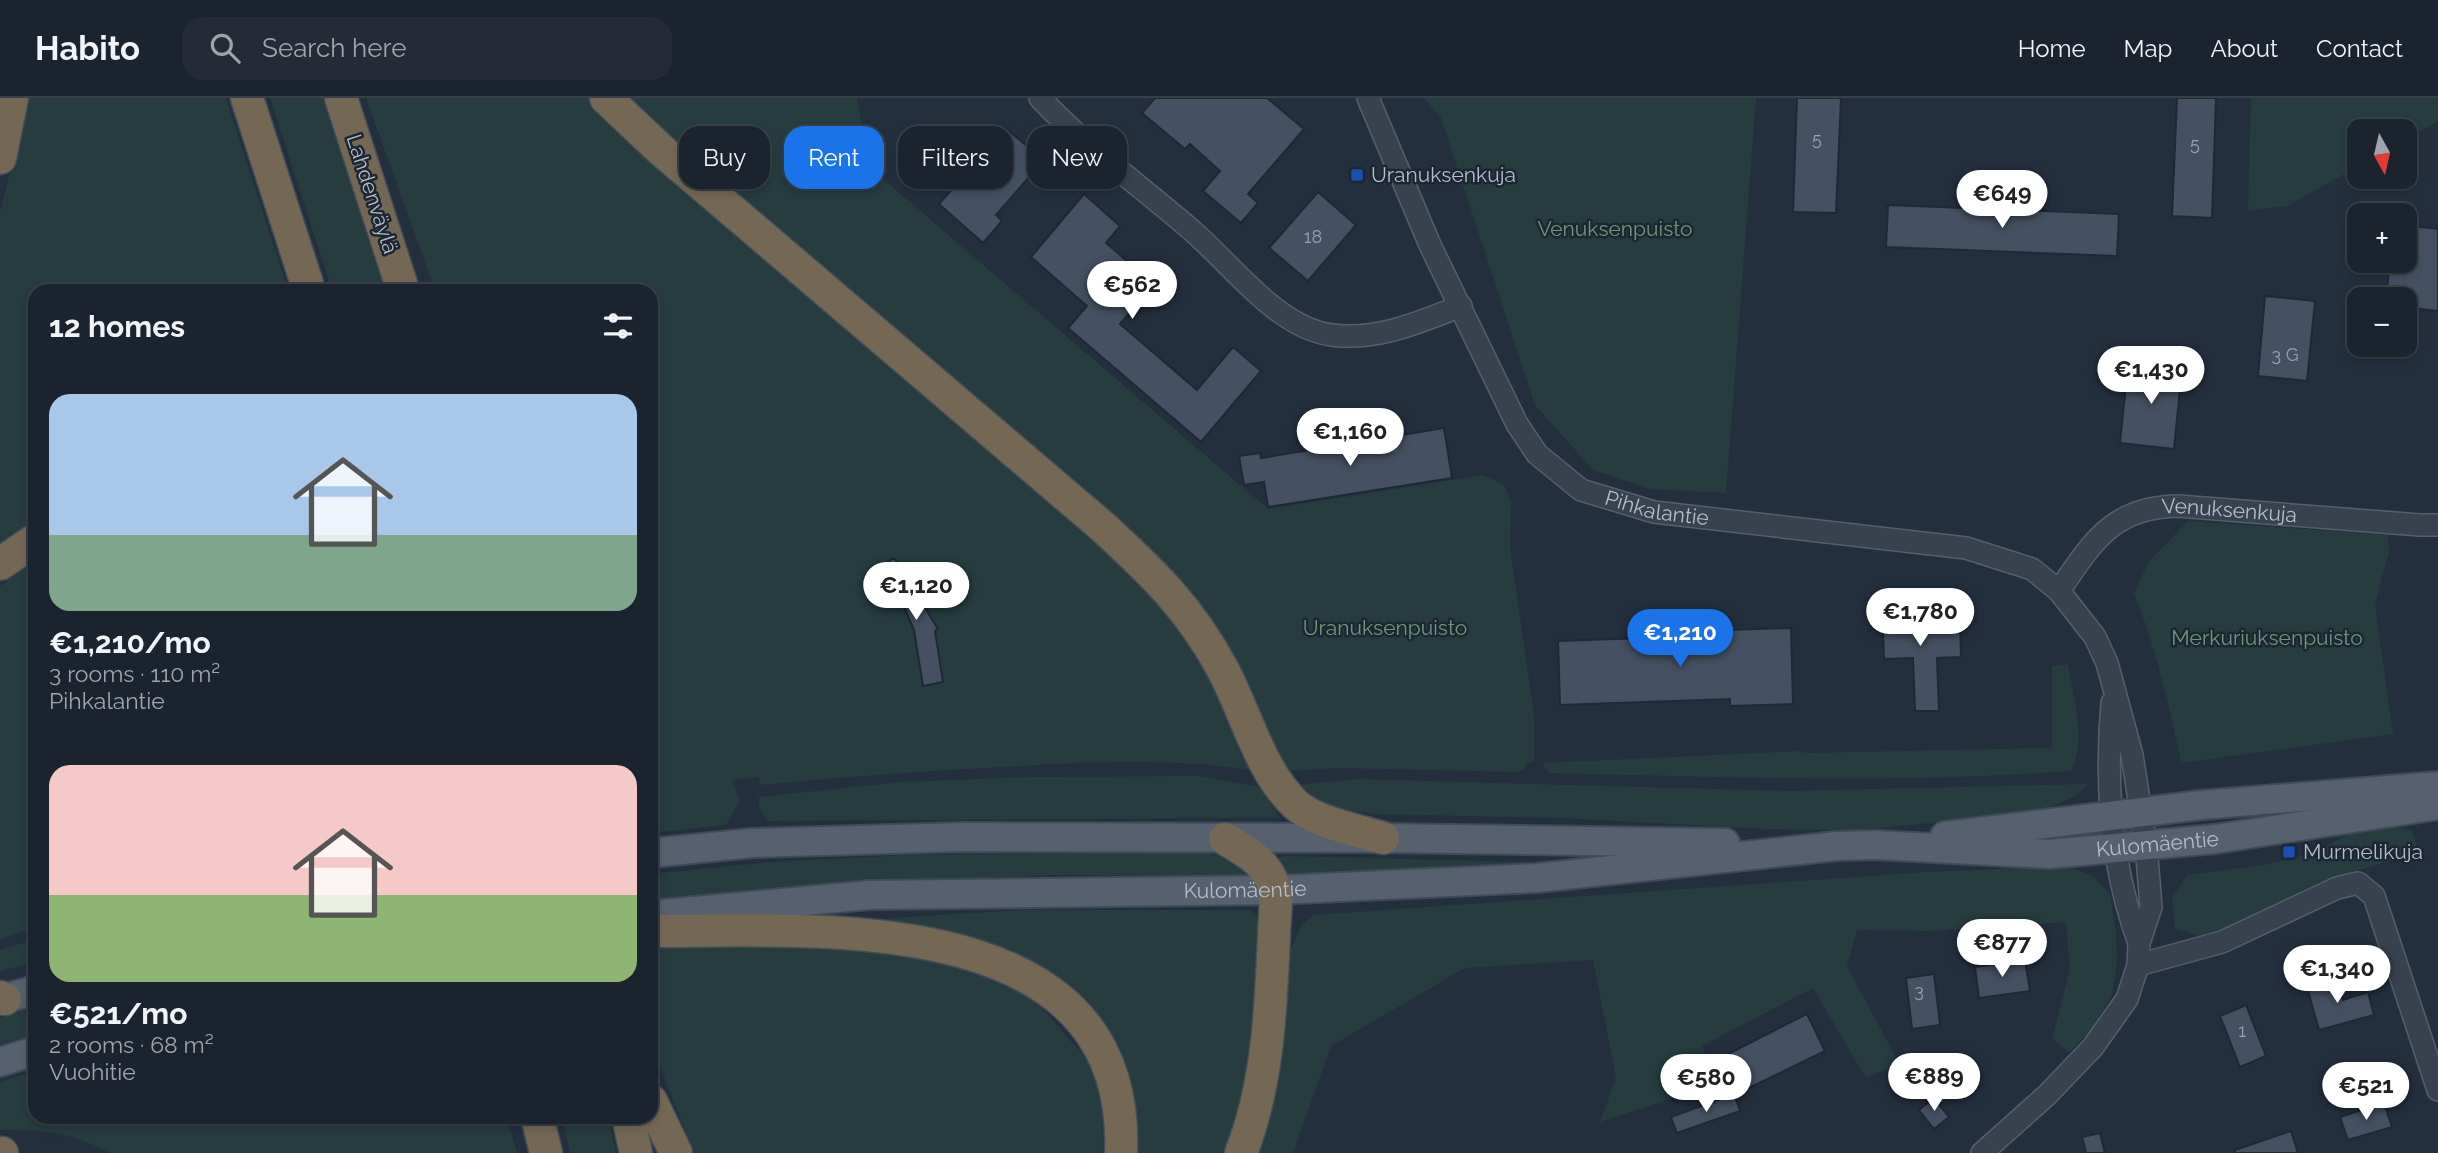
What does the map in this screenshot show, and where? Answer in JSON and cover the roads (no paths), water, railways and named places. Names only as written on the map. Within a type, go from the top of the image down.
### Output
[{"type":"highway","points":[[0,158],[12,98]]},
{"type":"highway","points":[[247,98],[307,284]]},
{"type":"highway","name":"Lahdenväylä","points":[[341,98],[401,284]]},
{"type":"highway","points":[[606,98],[670,158],[1102,527],[1159,579],[1194,621],[1223,670],[1274,779],[1296,805],[1312,816],[1383,838]]},
{"type":"highway","points":[[0,564],[28,545]]},
{"type":"highway","points":[[1226,838],[1254,856],[1264,867],[1275,890],[1267,1041],[1258,1093],[1241,1153]]},
{"type":"highway","points":[[658,931],[785,930],[865,934],[935,944],[974,954],[1014,970],[1041,985],[1069,1006],[1101,1051],[1111,1074],[1118,1102],[1121,1153]]},
{"type":"highway","points":[[658,1116],[676,1153]]},
{"type":"highway","points":[[539,1124],[545,1153]]},
{"type":"highway","points":[[630,1124],[636,1153]]},
{"type":"main road","name":"Kulomäentie","points":[[1876,845],[2141,811],[2438,786]]},
{"type":"main road","name":"Kulomäentie","points":[[658,914],[869,895],[1275,890],[1536,878],[1837,846],[1876,845],[2049,853],[2215,839],[2438,805]]},
{"type":"main road","name":"Kulomäentie","points":[[658,852],[752,843],[934,837],[1383,838],[1837,846]]},
{"type":"main road","points":[[0,1062],[28,1053]]},
{"type":"street","points":[[1040,98],[1062,122],[1192,230],[1265,300],[1302,326],[1331,335],[1366,334],[1409,326],[1461,306]]},
{"type":"street","name":"Pihkalantie","points":[[1368,98],[1430,246],[1517,424],[1537,454],[1581,490],[1654,512],[1966,548],[2032,569],[2059,591],[2095,637],[2107,663],[2132,755],[2146,845]]},
{"type":"street","name":"Venuksenkuja","points":[[2059,591],[2108,527],[2125,516],[2155,506],[2420,525],[2438,524]]},
{"type":"street","name":"Pihkalantie","points":[[2113,815],[2108,760],[2114,691]]},
{"type":"street","points":[[2113,815],[2126,908],[2139,943]]},
{"type":"street","points":[[1982,1153],[2047,1095],[2093,1047],[2127,999],[2138,965],[2139,943],[2151,907],[2146,845]]},
{"type":"street","points":[[2138,965],[2222,942],[2337,888],[2358,883],[2374,896],[2438,1090]]},
{"type":"place","name":"Uranuksenkuja","points":[[1357,175]]},
{"type":"place","name":"Murmelikuja","points":[[2289,852]]},
{"type":"park label","name":"Venuksenpuisto","points":[[1615,229]]},
{"type":"park label","name":"Uranuksenpuisto","points":[[1385,628]]},
{"type":"park label","name":"Merkuriuksenpuisto","points":[[2267,638]]}]
